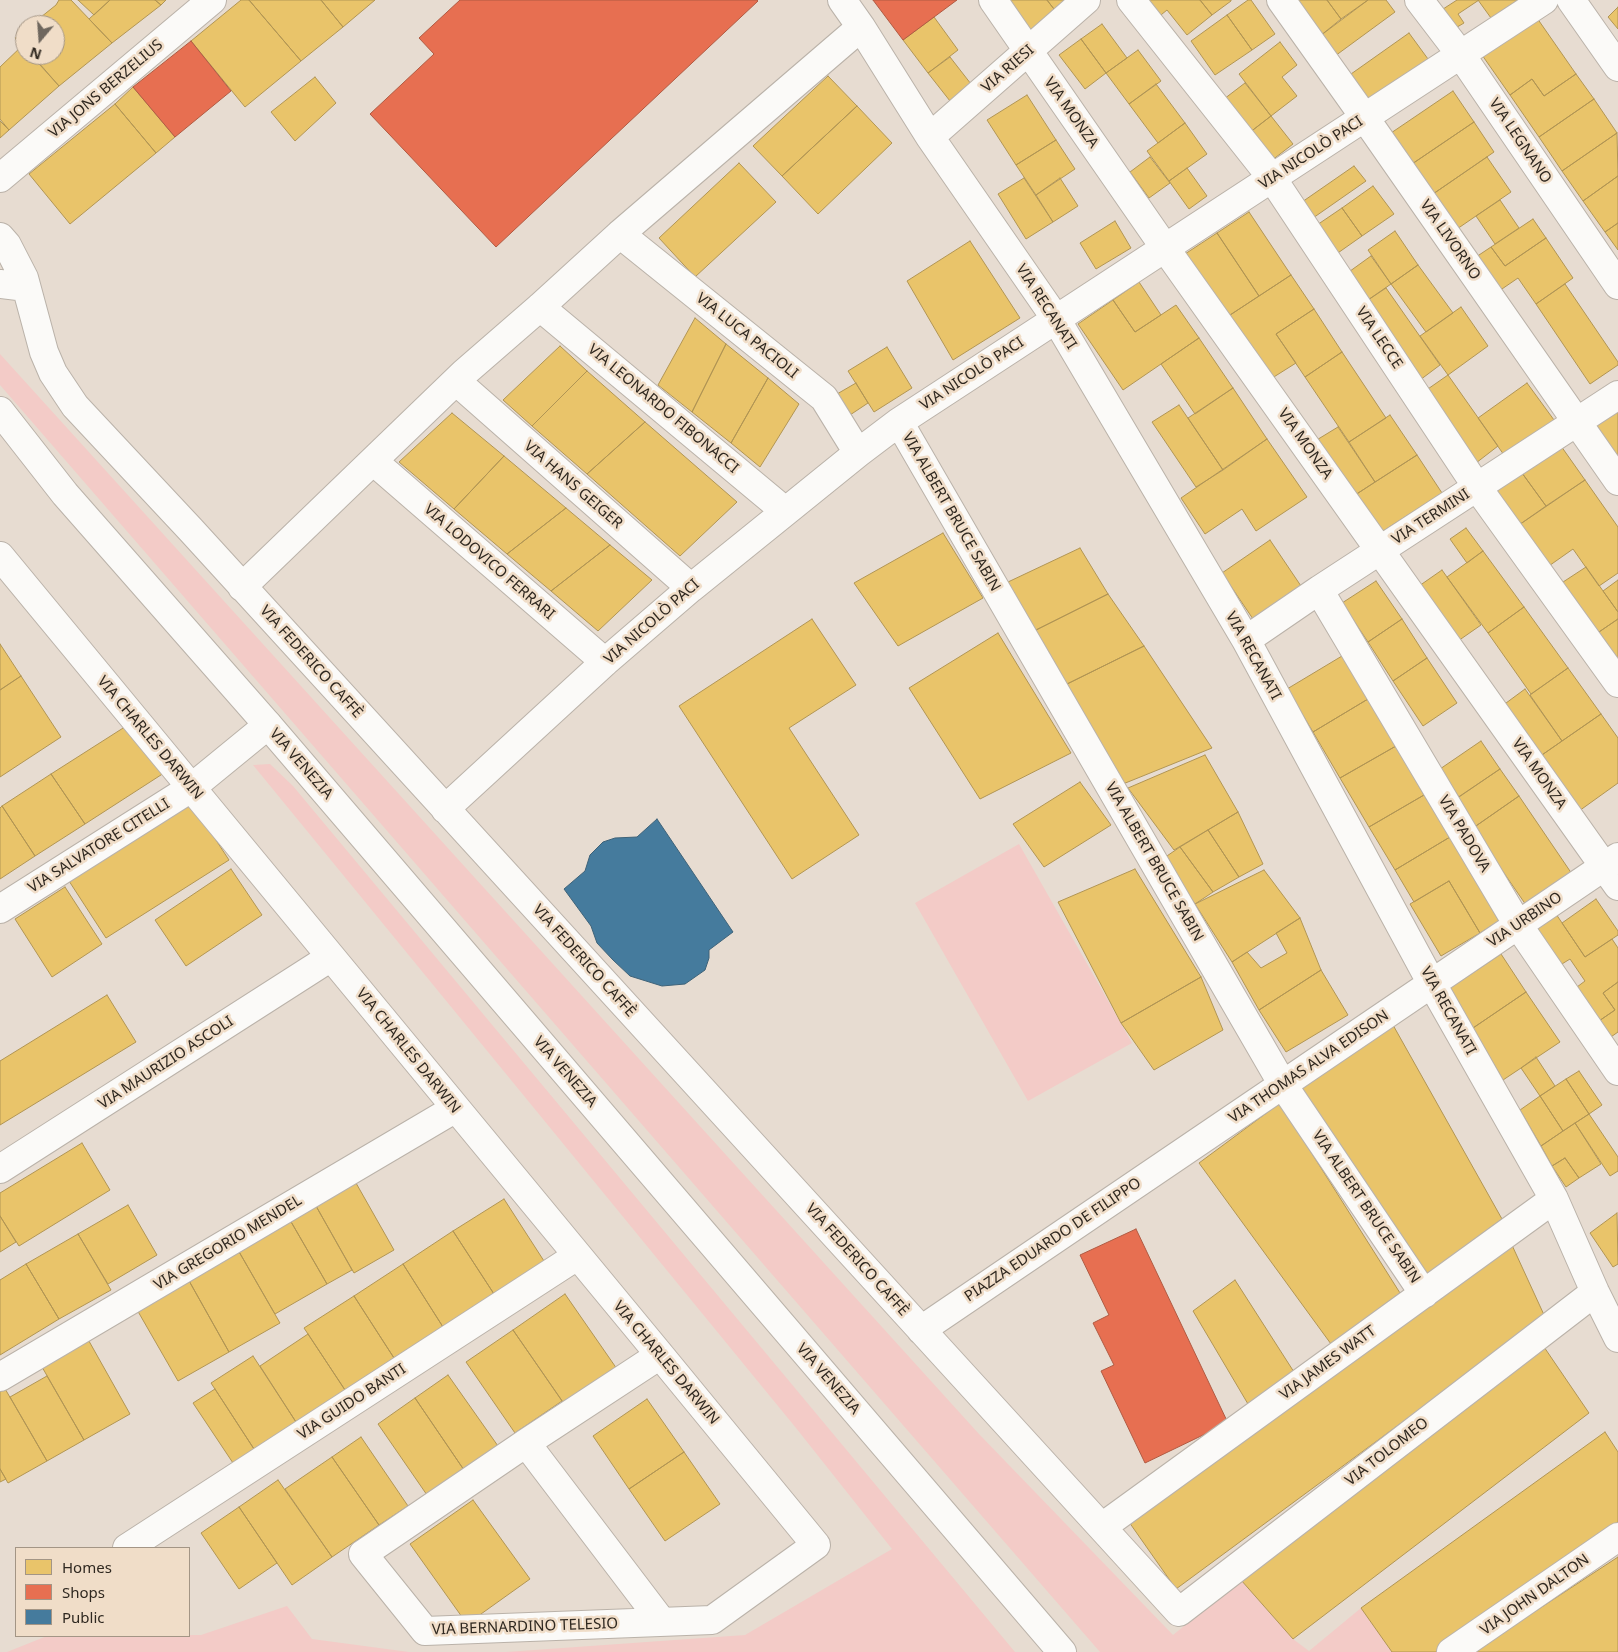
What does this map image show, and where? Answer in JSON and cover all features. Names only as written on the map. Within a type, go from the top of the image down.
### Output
[{"type":"street","name":"VIA JONS BERZELIUS","points":[[0,178],[212,0]]},
{"type":"street","name":"VIA RECANATI","points":[[842,0],[930,137],[1056,319],[1246,640],[1432,984],[1554,1199],[1594,1292],[1618,1338]]},
{"type":"street","name":"VIA MONZA","points":[[993,0],[1165,248],[1380,550],[1613,870]]},
{"type":"street","name":"VIA RIESI","points":[[930,137],[1086,0]]},
{"type":"street","name":"VIA LECCE","points":[[1131,0],[1272,178],[1477,487],[1618,683]]},
{"type":"street","name":"VIA LIVORNO","points":[[1281,0],[1618,481]]},
{"type":"street","name":"VIA LEGNANO","points":[[1419,0],[1460,55],[1618,285]]},
{"type":"street","name":"VIA NICOLÒ PACI","points":[[445,809],[605,662],[691,588],[785,511],[899,422],[1544,0]]},
{"type":"street","points":[[1577,3],[1618,67]]},
{"type":"street","points":[[242,587],[456,382],[620,234],[861,27]]},
{"type":"street","name":"VIA LUCA PACIOLI","points":[[620,234],[824,398],[858,453]]},
{"type":"street","name":"VIA FEDERICO CAFFÈ","points":[[0,237],[24,278],[13,286],[57,381],[75,406],[1179,1612]]},
{"type":"street","name":"VIA LEONARDO FIBONACCI","points":[[540,307],[785,511]]},
{"type":"street","name":"VIA HANS GEIGER","points":[[456,382],[691,588]]},
{"type":"street","name":"VIA TERMINI","points":[[1246,640],[1319,590],[1618,395]]},
{"type":"street","points":[[0,411],[66,494]]},
{"type":"street","name":"VIA ALBERT BRUCE SABIN","points":[[899,422],[1283,1085],[1424,1294]]},
{"type":"street","points":[[0,427],[66,494]]},
{"type":"street","name":"VIA LODOVICO FERRARI","points":[[373,461],[605,662]]},
{"type":"street","name":"VIA VENEZIA","points":[[66,494],[268,725],[1062,1652]]},
{"type":"street","name":"VIA CHARLES DARWIN","points":[[1,559],[816,1545]]},
{"type":"street","name":"VIA PADOVA","points":[[1319,590],[1518,925],[1618,1071]]},
{"type":"street","name":"VIA SALVATORE CITELLI","points":[[0,909],[191,788],[268,725]]},
{"type":"street","name":"VIA URBINO","points":[[1432,984],[1518,925],[1613,870]]},
{"type":"street","name":"VIA MAURIZIO ASCOLI","points":[[0,1169],[331,957]]},
{"type":"street","name":"VIA THOMAS ALVA EDISON","points":[[1185,1151],[1432,984]]},
{"type":"street","name":"VIA GREGORIO MENDEL","points":[[0,1377],[456,1108]]},
{"type":"street","name":"PIAZZA EDUARDO DE FILIPPO","points":[[921,1330],[1185,1151]]},
{"type":"street","name":"VIA JAMES WATT","points":[[1102,1527],[1554,1199]]},
{"type":"street","name":"VIA GUIDO BANTI","points":[[129,1547],[577,1256]]},
{"type":"street","name":"VIA TOLOMEO","points":[[1179,1612],[1594,1292]]},
{"type":"street","name":"VIA BERNARDINO TELESIO","points":[[660,1355],[363,1554],[425,1631],[712,1620],[816,1545]]},
{"type":"street","points":[[526,1443],[662,1622]]},
{"type":"street","name":"VIA JOHN DALTON","points":[[1451,1652],[1618,1537]]},
{"type":"shaded area","points":[[0,354],[979,1434],[1173,1635],[1241,1580],[1293,1639],[1309,1651],[1361,1608],[1392,1652],[1100,1652],[0,385]]},
{"type":"shaded area","points":[[270,764],[293,786],[1015,1652],[506,1652],[745,1635],[892,1549],[796,1428],[253,765]]},
{"type":"shaded area","points":[[1019,844],[1132,1043],[1028,1101],[915,903]]},
{"type":"shaded area","points":[[287,1606],[312,1639],[409,1652],[7,1652],[44,1637],[190,1637],[190,1635],[201,1635]]},
{"type":"building: Homes","points":[[59,0],[71,0],[112,43],[59,86],[40,65],[65,65],[65,15],[44,15],[56,5]]},
{"type":"building: Homes","points":[[78,0],[110,0],[94,15]]},
{"type":"building: Homes","points":[[110,0],[155,0],[161,5],[112,43],[89,19]]},
{"type":"building: Homes","points":[[155,0],[166,0],[161,5]]},
{"type":"building: Homes","points":[[241,0],[249,0],[301,61],[245,107],[191,41]]},
{"type":"building: Homes","points":[[249,0],[321,0],[343,27],[301,61]]},
{"type":"building: Homes","points":[[321,0],[375,0],[343,27]]},
{"type":"building: Homes","points":[[1007,0],[1047,0],[1057,13],[1030,32]]},
{"type":"building: Homes","points":[[1047,0],[1071,0],[1057,13]]},
{"type":"building: Homes","points":[[1149,0],[1200,0],[1212,15],[1187,35],[1167,10],[1156,19]]},
{"type":"building: Homes","points":[[1200,0],[1231,0],[1231,1],[1212,15]]},
{"type":"building: Homes","points":[[1248,0],[1251,0],[1275,34],[1252,50],[1227,15]]},
{"type":"building: Homes","points":[[1293,0],[1327,0],[1341,19],[1320,36]]},
{"type":"building: Homes","points":[[1327,0],[1368,0],[1341,19]]},
{"type":"building: Homes","points":[[1368,0],[1386,0],[1395,12],[1335,56],[1320,36]]},
{"type":"building: Homes","points":[[1457,0],[1479,0],[1458,14],[1464,23],[1452,30],[1440,11]]},
{"type":"building: Homes","points":[[1478,0],[1518,0],[1491,18]]},
{"type":"building: Homes","points":[[1618,7],[1618,29],[1608,17]]},
{"type":"building: Homes","points":[[1227,15],[1252,50],[1215,75],[1191,41]]},
{"type":"building: Homes","points":[[934,17],[958,50],[928,73],[903,40]]},
{"type":"building: Homes","points":[[1537,18],[1576,74],[1544,96],[1532,79],[1510,95],[1482,55]]},
{"type":"building: Homes","points":[[1102,24],[1127,58],[1106,73],[1081,39]]},
{"type":"building: Homes","points":[[1409,33],[1428,59],[1369,100],[1351,74]]},
{"type":"building: Homes","points":[[1081,39],[1106,73],[1085,89],[1059,55]]},
{"type":"building: Homes","points":[[1280,42],[1297,65],[1282,77],[1297,96],[1271,116],[1239,74]]},
{"type":"building: Homes","points":[[1138,50],[1161,81],[1129,104],[1106,73]]},
{"type":"building: Homes","points":[[15,53],[15,65],[41,65],[59,86],[9,130],[0,119],[0,67]]},
{"type":"building: Homes","points":[[950,57],[971,84],[950,101],[928,73]]},
{"type":"building: Homes","points":[[1576,74],[1594,99],[1539,137],[1510,95],[1532,79],[1544,96]]},
{"type":"building: Homes","points":[[828,76],[857,106],[782,176],[753,146]]},
{"type":"building: Homes","points":[[315,77],[336,103],[295,141],[271,112]]},
{"type":"building: Homes","points":[[1245,83],[1271,116],[1249,133],[1224,99]]},
{"type":"building: Homes","points":[[1156,84],[1185,123],[1158,143],[1129,104]]},
{"type":"building: Homes","points":[[133,87],[175,137],[156,153],[115,104]]},
{"type":"building: Homes","points":[[1453,91],[1474,122],[1412,164],[1391,133]]},
{"type":"building: Homes","points":[[1027,95],[1056,140],[1016,165],[987,120]]},
{"type":"building: Homes","points":[[1594,99],[1617,133],[1562,171],[1539,137]]},
{"type":"building: Homes","points":[[115,104],[156,153],[70,224],[29,174]]},
{"type":"building: Homes","points":[[857,106],[892,143],[818,214],[782,176]]},
{"type":"building: Homes","points":[[1271,116],[1293,144],[1271,161],[1249,133]]},
{"type":"building: Homes","points":[[0,121],[9,130],[0,138]]},
{"type":"building: Homes","points":[[1474,122],[1494,152],[1433,194],[1412,164]]},
{"type":"building: Homes","points":[[1185,123],[1207,154],[1169,181],[1147,151]]},
{"type":"building: Homes","points":[[1617,133],[1618,176],[1583,201],[1562,171]]},
{"type":"building: Homes","points":[[1056,140],[1075,169],[1036,195],[1016,165]]},
{"type":"building: Homes","points":[[1150,157],[1170,183],[1149,198],[1130,172]]},
{"type":"building: Homes","points":[[1487,157],[1511,192],[1457,229],[1433,194]]},
{"type":"building: Homes","points":[[739,163],[776,202],[695,277],[659,238]]},
{"type":"building: Homes","points":[[1354,166],[1366,181],[1313,218],[1302,202]]},
{"type":"building: Homes","points":[[1187,168],[1207,196],[1189,209],[1169,181]]},
{"type":"building: Homes","points":[[1618,176],[1618,223],[1605,232],[1583,201]]},
{"type":"building: Homes","points":[[1024,178],[1053,222],[1026,239],[998,194]]},
{"type":"building: Homes","points":[[1060,178],[1078,206],[1053,222],[1036,195]]},
{"type":"building: Homes","points":[[1373,186],[1394,214],[1362,236],[1342,208]]},
{"type":"building: Homes","points":[[1500,200],[1519,228],[1495,244],[1476,216]]},
{"type":"building: Homes","points":[[1342,208],[1362,236],[1335,255],[1314,227]]},
{"type":"building: Homes","points":[[1249,212],[1291,275],[1259,296],[1217,233]]},
{"type":"building: Homes","points":[[1533,219],[1546,238],[1505,266],[1491,247]]},
{"type":"building: Homes","points":[[1115,221],[1131,248],[1096,269],[1080,243]]},
{"type":"building: Homes","points":[[1618,223],[1618,250],[1605,232]]},
{"type":"building: Homes","points":[[1395,231],[1418,265],[1391,284],[1368,250]]},
{"type":"building: Homes","points":[[1217,233],[1259,296],[1227,317],[1185,254]]},
{"type":"building: Homes","points":[[1546,238],[1573,278],[1536,304],[1518,278],[1499,291],[1476,257],[1491,247],[1505,266]]},
{"type":"building: Homes","points":[[970,241],[1020,318],[953,360],[907,281]]},
{"type":"building: Homes","points":[[1371,256],[1391,284],[1365,302],[1346,274]]},
{"type":"building: Homes","points":[[1418,265],[1453,313],[1426,332],[1391,284]]},
{"type":"building: Homes","points":[[1291,275],[1314,309],[1276,334],[1296,363],[1269,380],[1227,317]]},
{"type":"building: Homes","points":[[1139,282],[1161,315],[1135,332],[1113,300]]},
{"type":"building: Homes","points":[[1565,284],[1618,362],[1618,365],[1590,384],[1536,304]]},
{"type":"building: Homes","points":[[1386,288],[1440,365],[1420,380],[1365,302]]},
{"type":"building: Homes","points":[[1113,300],[1135,332],[1176,305],[1199,338],[1123,390],[1078,324]]},
{"type":"building: Homes","points":[[1461,307],[1488,346],[1448,375],[1420,336]]},
{"type":"building: Homes","points":[[1314,309],[1342,352],[1305,377],[1276,334]]},
{"type":"building: Homes","points":[[695,318],[726,344],[692,412],[658,385]]},
{"type":"building: Homes","points":[[1199,338],[1233,388],[1195,414],[1161,364]]},
{"type":"building: Homes","points":[[726,344],[768,378],[731,443],[692,412]]},
{"type":"building: Homes","points":[[560,346],[587,371],[532,426],[503,400]]},
{"type":"building: Homes","points":[[887,347],[912,388],[874,412],[848,371]]},
{"type":"building: Homes","points":[[1342,352],[1386,418],[1349,442],[1305,377]]},
{"type":"building: Homes","points":[[587,371],[645,422],[587,474],[532,426]]},
{"type":"building: Homes","points":[[1448,375],[1498,446],[1476,463],[1425,391]]},
{"type":"building: Homes","points":[[768,378],[799,404],[760,467],[731,443]]},
{"type":"building: Homes","points":[[856,383],[868,403],[850,415],[837,394]]},
{"type":"building: Homes","points":[[1527,383],[1554,420],[1504,455],[1478,418]]},
{"type":"building: Homes","points":[[1233,388],[1267,439],[1223,470],[1188,418]]},
{"type":"building: Homes","points":[[1179,405],[1223,470],[1196,487],[1152,422]]},
{"type":"building: Homes","points":[[1618,408],[1618,458],[1590,426]]},
{"type":"building: Homes","points":[[452,413],[504,456],[454,509],[399,462]]},
{"type":"building: Homes","points":[[1390,415],[1417,455],[1375,482],[1349,442]]},
{"type":"building: Homes","points":[[645,422],[737,502],[680,556],[587,474]]},
{"type":"building: Homes","points":[[1338,427],[1375,482],[1352,497],[1315,441]]},
{"type":"building: Homes","points":[[1267,439],[1307,497],[1256,531],[1242,509],[1205,534],[1181,498]]},
{"type":"building: Homes","points":[[1561,446],[1585,480],[1546,506],[1522,473]]},
{"type":"building: Homes","points":[[1417,455],[1442,493],[1377,535],[1352,497]]},
{"type":"building: Homes","points":[[504,456],[566,508],[507,554],[454,509]]},
{"type":"building: Homes","points":[[1522,473],[1546,506],[1516,527],[1493,493]]},
{"type":"building: Homes","points":[[1585,480],[1618,527],[1618,573],[1599,586],[1573,549],[1546,568],[1516,527]]},
{"type":"building: Homes","points":[[566,508],[610,545],[551,591],[507,554]]},
{"type":"building: Homes","points":[[1466,528],[1483,551],[1467,563],[1450,539]]},
{"type":"building: Homes","points":[[943,533],[983,598],[898,646],[854,583]]},
{"type":"building: Homes","points":[[1270,540],[1301,586],[1253,619],[1222,573]]},
{"type":"building: Homes","points":[[610,545],[652,580],[598,631],[551,591]]},
{"type":"building: Homes","points":[[1080,548],[1108,594],[1034,631],[1008,582]]},
{"type":"building: Homes","points":[[1483,551],[1524,607],[1488,633],[1447,577]]},
{"type":"building: Homes","points":[[1586,567],[1618,612],[1618,619],[1596,634],[1560,584]]},
{"type":"building: Homes","points":[[1442,570],[1481,625],[1458,641],[1419,586]]},
{"type":"building: Homes","points":[[1618,580],[1618,612],[1603,591]]},
{"type":"building: Homes","points":[[1376,581],[1402,619],[1368,642],[1342,603]]},
{"type":"building: Homes","points":[[1108,594],[1144,646],[1063,686],[1034,631]]},
{"type":"building: Homes","points":[[1524,607],[1568,668],[1531,694],[1488,633]]},
{"type":"building: Homes","points":[[812,619],[856,685],[789,728],[859,835],[792,879],[679,706]]},
{"type":"building: Homes","points":[[1402,619],[1427,658],[1393,681],[1368,642]]},
{"type":"building: Homes","points":[[1618,619],[1618,666],[1596,634]]},
{"type":"building: Homes","points":[[998,633],[1071,753],[980,799],[909,688]]},
{"type":"building: Homes","points":[[0,644],[21,676],[0,690]]},
{"type":"building: Homes","points":[[1144,646],[1212,748],[1118,786],[1063,686]]},
{"type":"building: Homes","points":[[1342,656],[1368,699],[1313,732],[1287,689]]},
{"type":"building: Homes","points":[[1427,658],[1457,703],[1423,726],[1393,681]]},
{"type":"building: Homes","points":[[1568,668],[1601,714],[1562,741],[1530,695]]},
{"type":"building: Homes","points":[[21,676],[61,737],[0,777],[0,690]]},
{"type":"building: Homes","points":[[1525,689],[1562,741],[1539,757],[1502,706]]},
{"type":"building: Homes","points":[[1368,699],[1396,746],[1340,778],[1313,732]]},
{"type":"building: Homes","points":[[1601,714],[1618,738],[1618,783],[1579,811],[1539,757]]},
{"type":"building: Homes","points":[[131,723],[164,773],[85,824],[51,774]]},
{"type":"building: Homes","points":[[1481,741],[1500,769],[1459,797],[1440,769]]},
{"type":"building: Homes","points":[[1396,746],[1424,795],[1369,827],[1340,778]]},
{"type":"building: Homes","points":[[1205,755],[1238,812],[1174,850],[1128,788]]},
{"type":"building: Homes","points":[[1500,769],[1519,796],[1473,828],[1454,800]]},
{"type":"building: Homes","points":[[51,774],[85,824],[35,856],[2,806]]},
{"type":"building: Homes","points":[[1080,782],[1111,825],[1044,867],[1013,824]]},
{"type":"building: Homes","points":[[1424,795],[1450,837],[1395,870],[1369,827]]},
{"type":"building: Homes","points":[[1519,796],[1572,874],[1526,905],[1473,828]]},
{"type":"building: Homes","points":[[191,802],[229,860],[106,938],[69,881]]},
{"type":"building: Homes","points":[[2,806],[35,856],[0,879],[0,808]]},
{"type":"building: Homes","points":[[1238,812],[1263,864],[1239,877],[1208,830]]},
{"type":"building: Homes","points":[[1208,830],[1239,877],[1213,892],[1180,847]]},
{"type":"building: Homes","points":[[1450,837],[1499,921],[1480,933],[1449,881],[1414,902],[1395,870]]},
{"type":"building: Homes","points":[[1180,847],[1213,892],[1195,904],[1164,858]]},
{"type":"building: Homes","points":[[231,869],[262,915],[186,966],[155,920]]},
{"type":"building: Homes","points":[[1135,869],[1201,977],[1121,1023],[1058,902]]},
{"type":"building: Homes","points":[[1264,870],[1300,918],[1232,962],[1195,904]]},
{"type":"building: Homes","points":[[1449,881],[1480,933],[1441,956],[1410,904]]},
{"type":"building: Homes","points":[[65,887],[102,944],[52,977],[15,919]]},
{"type":"building: Homes","points":[[1596,899],[1618,931],[1618,935],[1585,957],[1562,923]]},
{"type":"building: Homes","points":[[1554,911],[1585,957],[1612,939],[1618,948],[1618,982],[1603,993],[1615,1010],[1596,1023],[1573,990],[1585,981],[1570,959],[1557,967],[1530,928]]},
{"type":"building: Homes","points":[[1300,918],[1321,970],[1259,1010],[1232,962],[1247,952],[1261,968],[1287,953],[1276,933]]},
{"type":"building: Homes","points":[[1501,954],[1526,992],[1473,1028],[1450,988]]},
{"type":"building: Homes","points":[[1321,970],[1348,1015],[1286,1052],[1259,1010]]},
{"type":"building: Homes","points":[[1201,977],[1223,1030],[1154,1070],[1121,1023]]},
{"type":"building: Homes","points":[[1618,982],[1618,1032],[1608,1039],[1596,1023],[1615,1010],[1603,993]]},
{"type":"building: Homes","points":[[1526,992],[1560,1042],[1503,1080],[1473,1028]]},
{"type":"building: Homes","points":[[107,995],[136,1042],[0,1125],[0,1061]]},
{"type":"building: Homes","points":[[1393,1025],[1502,1219],[1426,1275],[1297,1089]]},
{"type":"building: Homes","points":[[1536,1057],[1555,1086],[1540,1096],[1521,1068]]},
{"type":"building: Homes","points":[[1579,1071],[1602,1105],[1589,1114],[1566,1079]]},
{"type":"building: Homes","points":[[1566,1079],[1589,1114],[1563,1131],[1540,1096]]},
{"type":"building: Homes","points":[[1540,1096],[1563,1131],[1541,1146],[1520,1110]]},
{"type":"building: Homes","points":[[1280,1103],[1400,1293],[1331,1344],[1199,1163]]},
{"type":"building: Homes","points":[[1589,1114],[1618,1157],[1618,1171],[1610,1176],[1575,1123]]},
{"type":"building: Homes","points":[[1575,1123],[1601,1164],[1579,1178],[1565,1158],[1552,1166],[1541,1146]]},
{"type":"building: Homes","points":[[82,1143],[110,1190],[19,1246],[0,1216],[0,1193]]},
{"type":"building: Homes","points":[[1565,1158],[1579,1178],[1566,1187],[1552,1166]]},
{"type":"building: Homes","points":[[356,1183],[394,1250],[354,1273],[316,1206]]},
{"type":"building: Homes","points":[[504,1199],[544,1261],[494,1294],[453,1231]]},
{"type":"building: Homes","points":[[128,1205],[157,1255],[108,1284],[78,1234]]},
{"type":"building: Homes","points":[[316,1206],[352,1270],[327,1284],[290,1220]]},
{"type":"building: Homes","points":[[1617,1213],[1618,1264],[1613,1267],[1590,1233]]},
{"type":"building: Homes","points":[[0,1216],[16,1242],[0,1252]]},
{"type":"building: Homes","points":[[290,1220],[327,1284],[275,1314],[238,1250]]},
{"type":"building: Homes","points":[[453,1231],[494,1294],[443,1327],[403,1264]]},
{"type":"building: Homes","points":[[78,1234],[111,1290],[59,1319],[26,1264]]},
{"type":"building: Homes","points":[[1511,1243],[1545,1317],[1176,1589],[1129,1522]]},
{"type":"building: Homes","points":[[238,1250],[280,1323],[229,1352],[188,1279]]},
{"type":"building: Homes","points":[[26,1264],[59,1319],[0,1355],[0,1280]]},
{"type":"building: Homes","points":[[403,1264],[443,1327],[394,1358],[354,1296]]},
{"type":"building: Homes","points":[[188,1279],[229,1352],[178,1381],[136,1308]]},
{"type":"building: Homes","points":[[1235,1280],[1294,1372],[1248,1404],[1193,1311]]},
{"type":"building: Homes","points":[[565,1294],[617,1369],[565,1405],[513,1330]]},
{"type":"building: Homes","points":[[354,1296],[394,1358],[345,1390],[304,1328]]},
{"type":"building: Homes","points":[[513,1330],[562,1401],[515,1433],[466,1362]]},
{"type":"building: Homes","points":[[85,1334],[130,1414],[84,1440],[38,1360]]},
{"type":"building: Homes","points":[[308,1334],[345,1390],[296,1422],[260,1366]]},
{"type":"building: Homes","points":[[1542,1344],[1589,1413],[1293,1639],[1241,1580]]},
{"type":"building: Homes","points":[[253,1356],[296,1422],[254,1449],[211,1383]]},
{"type":"building: Homes","points":[[448,1375],[498,1446],[464,1470],[415,1398]]},
{"type":"building: Homes","points":[[47,1376],[84,1440],[47,1461],[10,1397]]},
{"type":"building: Homes","points":[[4,1387],[47,1461],[8,1483],[0,1469],[0,1390]]},
{"type":"building: Homes","points":[[215,1389],[254,1449],[233,1463],[193,1403]]},
{"type":"building: Homes","points":[[415,1398],[464,1470],[427,1495],[378,1424]]},
{"type":"building: Homes","points":[[647,1399],[684,1452],[629,1489],[593,1436]]},
{"type":"building: Homes","points":[[1605,1432],[1618,1452],[1618,1525],[1437,1652],[1392,1652],[1361,1608]]},
{"type":"building: Homes","points":[[361,1437],[408,1506],[379,1525],[332,1457]]},
{"type":"building: Homes","points":[[684,1452],[720,1504],[665,1541],[629,1489]]},
{"type":"building: Homes","points":[[332,1457],[379,1525],[332,1557],[285,1489]]},
{"type":"building: Homes","points":[[0,1469],[6,1479],[0,1482]]},
{"type":"building: Homes","points":[[278,1480],[332,1557],[292,1585],[239,1507]]},
{"type":"building: Homes","points":[[473,1500],[530,1579],[467,1624],[410,1544]]},
{"type":"building: Homes","points":[[239,1507],[277,1563],[239,1589],[201,1533]]},
{"type":"building: Homes","points":[[1618,1557],[1618,1652],[1473,1652]]},
{"type":"building: Shops","points":[[460,0],[758,1],[496,247],[370,114],[434,54],[419,38]]},
{"type":"building: Shops","points":[[873,0],[957,0],[903,40]]},
{"type":"building: Shops","points":[[191,41],[231,91],[175,137],[133,87]]},
{"type":"building: Shops","points":[[1136,1229],[1228,1423],[1145,1463],[1101,1371],[1114,1365],[1093,1323],[1109,1315],[1080,1255]]},
{"type":"building: Public","points":[[657,819],[733,932],[709,950],[709,958],[705,970],[685,984],[662,986],[630,976],[597,943],[591,926],[564,889],[585,871],[590,855],[603,842],[615,838],[637,837]]}]
